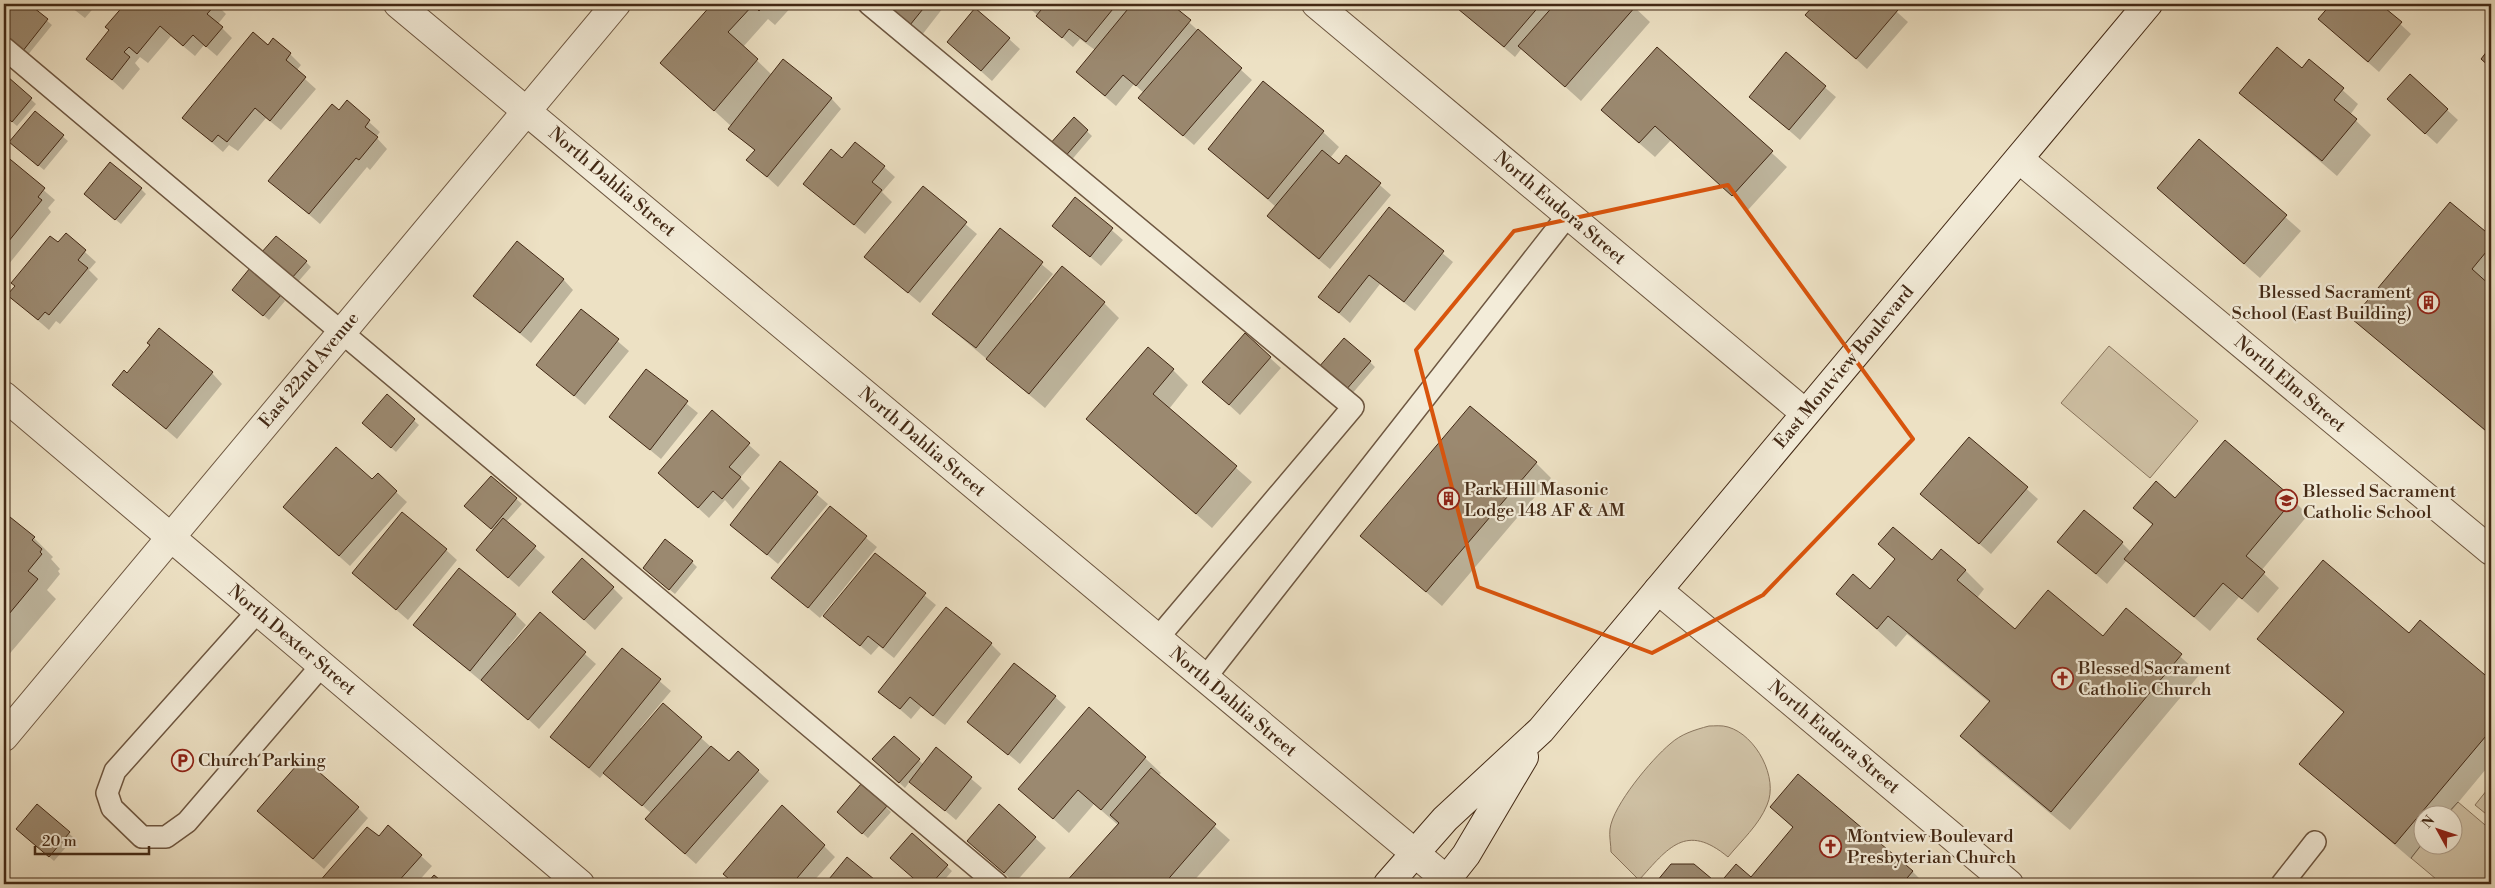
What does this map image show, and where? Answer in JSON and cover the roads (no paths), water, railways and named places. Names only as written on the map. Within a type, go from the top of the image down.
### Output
[{"type":"street","name":"North Dahlia Street","points":[[398,4],[1414,852],[1445,882]]},
{"type":"street","name":"East 22nd Avenue","points":[[4,737],[616,4]]},
{"type":"street","name":"North Eudora Street","points":[[1316,4],[1805,413]]},
{"type":"street","name":"East Montview Boulevard","points":[[1388,884],[1414,852],[1445,819],[1540,730],[2148,4]]},
{"type":"street","name":"North Elm Street","points":[[2019,159],[2491,551]]},
{"type":"street","name":"North Dexter Street","points":[[4,396],[580,884]]},
{"type":"street","name":"North Eudora Street","points":[[1658,590],[2009,884]]},
{"type":"street","name":"East Montview Boulevard","points":[[1445,882],[1466,855],[1540,730]]},
{"type":"lane","points":[[869,4],[1353,407],[1157,639]]},
{"type":"lane","points":[[4,48],[340,333],[657,596],[997,884]]},
{"type":"lane","points":[[1205,678],[1568,215]]},
{"type":"lane","points":[[258,611],[115,770],[107,794],[112,808],[127,825],[142,837],[166,837],[187,822],[322,665]]},
{"type":"lane","points":[[2282,884],[2315,842]]},
{"type":"place","name":"Blessed Sacrament School (East Building)","points":[[2428,302]]},
{"type":"place","name":"Park Hill Masonic Lodge 148 AF & AM","points":[[1448,499]]},
{"type":"place","name":"Blessed Sacrament Catholic School","points":[[2287,501]]},
{"type":"place","name":"Blessed Sacrament Catholic Church","points":[[2062,678]]},
{"type":"place","name":"Church Parking","points":[[182,760]]},
{"type":"place","name":"Montview Boulevard Presbyterian Church","points":[[1831,846]]}]
